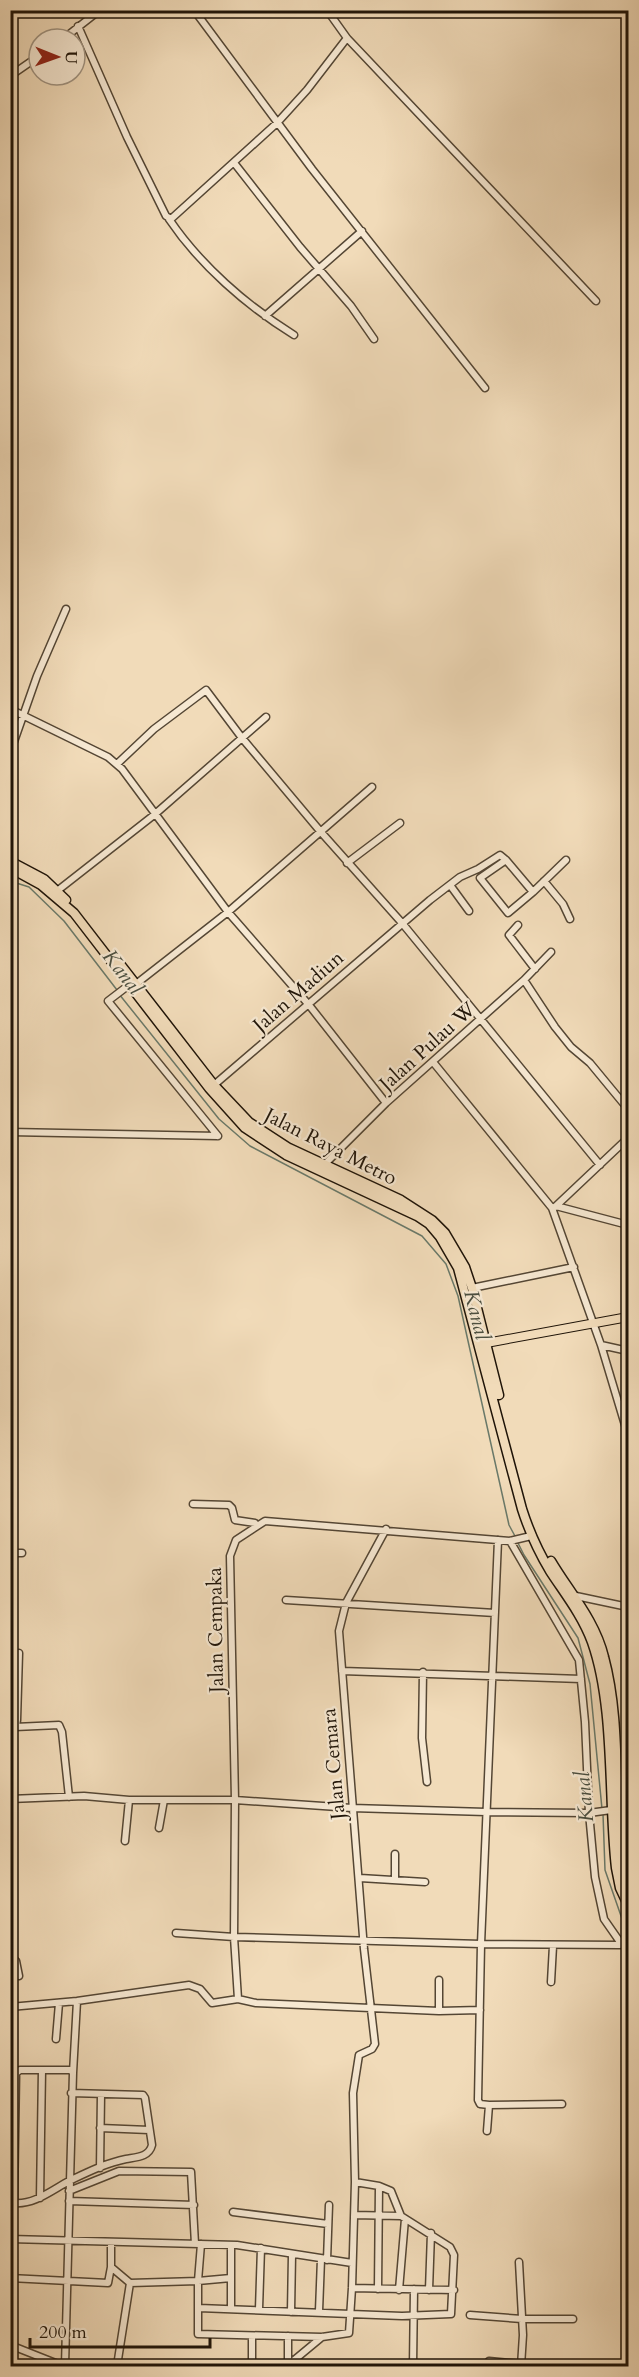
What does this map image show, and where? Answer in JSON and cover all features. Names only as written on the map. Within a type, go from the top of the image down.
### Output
[{"type":"highway","name":"Jalan Raya Metro","points":[[10,861],[36,874],[77,911],[214,1085],[249,1122],[323,1168]]},
{"type":"highway","points":[[10,868],[41,885],[74,914],[133,985],[238,1121],[267,1144],[357,1184],[417,1216],[429,1224],[440,1237],[458,1268],[483,1344],[527,1508],[544,1548],[576,1596],[598,1637],[604,1657],[612,1705],[613,1782],[609,1810],[616,1868],[620,1888],[628,1905]]},
{"type":"highway","name":"Jalan Raya Metro","points":[[357,1184],[401,1200],[432,1220],[445,1233],[456,1249],[472,1288],[483,1344]]},
{"type":"highway","points":[[483,1344],[529,1536],[582,1620],[597,1659],[605,1706],[621,1867],[628,1889]]},
{"type":"main road","points":[[483,1344],[628,1317]]},
{"type":"street","points":[[100,10],[78,26],[127,137],[166,216],[183,239],[236,293],[294,335]]},
{"type":"street","points":[[194,10],[277,123],[485,388]]},
{"type":"street","points":[[327,10],[347,38],[596,301]]},
{"type":"street","points":[[169,219],[175,218],[277,123],[308,90],[347,38]]},
{"type":"street","points":[[10,76],[27,64]]},
{"type":"street","points":[[235,164],[374,339]]},
{"type":"street","points":[[265,316],[362,231]]},
{"type":"street","points":[[10,753],[37,676],[66,609]]},
{"type":"street","points":[[117,764],[154,729],[206,690],[242,738],[347,863],[402,923],[600,1165]]},
{"type":"street","points":[[10,710],[108,757],[117,764],[228,912],[309,1005],[386,1103]]},
{"type":"street","points":[[57,891],[154,815],[266,717]]},
{"type":"street","points":[[10,1131],[218,1136],[108,1001],[133,985],[228,912],[372,787]]},
{"type":"street","points":[[347,863],[400,823]]},
{"type":"street","name":"Jalan Madiun","points":[[214,1085],[402,923],[450,885],[500,855],[506,860]]},
{"type":"street","points":[[533,892],[506,860],[480,878],[487,890],[508,913],[533,892],[566,860]]},
{"type":"street","points":[[544,881],[562,904],[570,919]]},
{"type":"street","points":[[450,885],[469,911]]},
{"type":"street","points":[[518,925],[509,935],[535,969]]},
{"type":"street","name":"Jalan Pulau W","points":[[323,1168],[386,1103],[482,1019],[551,952]]},
{"type":"street","points":[[524,980],[555,1028],[571,1047],[590,1063],[628,1109]]},
{"type":"street","points":[[433,1062],[554,1207],[602,1345],[628,1436]]},
{"type":"street","points":[[554,1207],[628,1138]]},
{"type":"street","points":[[554,1207],[628,1225]]},
{"type":"street","points":[[472,1288],[574,1267]]},
{"type":"street","points":[[602,1345],[628,1351]]},
{"type":"street","points":[[193,1504],[229,1505],[235,1520],[250,1521],[256,1526],[269,1521],[512,1541],[529,1536]]},
{"type":"street","name":"Jalan Cempaka","points":[[239,2000],[234,1937],[230,1556],[236,1540],[256,1526]]},
{"type":"street","name":"Jalan Cemara","points":[[355,2182],[353,2093],[358,2055],[372,2049],[375,2044],[363,1940],[360,1878],[352,1808],[339,1631],[346,1603],[386,1529]]},
{"type":"street","points":[[498,1540],[481,1944],[478,2100],[480,2103],[489,2105],[562,2104]]},
{"type":"street","points":[[176,1933],[234,1937],[553,1946],[617,1947],[621,1944],[604,1919],[595,1877],[582,1679],[575,1653],[512,1541]]},
{"type":"street","points":[[10,1552],[22,1553]]},
{"type":"street","points":[[576,1596],[628,1607]]},
{"type":"street","points":[[286,1600],[495,1612]]},
{"type":"street","points":[[13,1727],[17,1720],[19,1653]]},
{"type":"street","points":[[342,1671],[582,1679]]},
{"type":"street","points":[[423,1672],[422,1738],[427,1782]]},
{"type":"street","points":[[13,1727],[58,1725],[62,1732],[69,1797]]},
{"type":"street","points":[[10,1799],[69,1797],[129,1800],[234,1800],[352,1808],[486,1812],[609,1810]]},
{"type":"street","points":[[125,1841],[129,1800]]},
{"type":"street","points":[[159,1828],[164,1800]]},
{"type":"street","points":[[395,1854],[395,1880]]},
{"type":"street","points":[[360,1878],[425,1882]]},
{"type":"street","points":[[551,1982],[553,1946]]},
{"type":"street","points":[[10,1957],[16,1961],[19,1976]]},
{"type":"street","points":[[439,1980],[439,2011]]},
{"type":"street","points":[[10,2007],[77,2001],[189,1985],[200,1989],[213,2003],[239,2000],[256,2003],[439,2011],[480,2010]]},
{"type":"street","points":[[10,2345],[64,2367],[71,2093],[77,2001]]},
{"type":"street","points":[[56,2038],[59,2003]]},
{"type":"street","points":[[71,2093],[144,2096],[152,2148],[146,2154],[108,2163],[40,2198],[14,2203],[13,2073],[20,2070],[71,2070],[73,2073]]},
{"type":"street","points":[[40,2198],[42,2070]]},
{"type":"street","points":[[100,2168],[101,2094]]},
{"type":"street","points":[[487,2131],[489,2105]]},
{"type":"street","points":[[100,2128],[149,2130]]},
{"type":"street","points":[[69,2191],[119,2171],[191,2172],[198,2244],[198,2334],[322,2337],[347,2335],[350,2331],[351,2313],[355,2182],[379,2186],[392,2192],[403,2217],[399,2290]]},
{"type":"street","points":[[378,2289],[379,2186]]},
{"type":"street","points":[[69,2201],[194,2205]]},
{"type":"street","points":[[319,2311],[329,2205]]},
{"type":"street","points":[[233,2212],[328,2224]]},
{"type":"street","points":[[199,2308],[319,2311],[386,2316],[451,2314],[454,2290],[452,2250],[431,2233],[403,2217],[354,2216]]},
{"type":"street","points":[[429,2290],[431,2233]]},
{"type":"street","points":[[10,2240],[231,2245],[352,2263]]},
{"type":"street","points":[[10,2278],[108,2283],[111,2267],[111,2242]]},
{"type":"street","points":[[231,2245],[231,2308]]},
{"type":"street","points":[[259,2309],[261,2248]]},
{"type":"street","points":[[291,2312],[292,2254]]},
{"type":"street","points":[[489,2361],[521,2365],[522,2319],[519,2262]]},
{"type":"street","points":[[111,2267],[129,2283],[231,2278]]},
{"type":"street","points":[[117,2367],[129,2283]]},
{"type":"street","points":[[352,2288],[454,2290]]},
{"type":"street","points":[[413,2367],[414,2289]]},
{"type":"street","points":[[470,2315],[522,2319],[573,2319]]},
{"type":"street","points":[[252,2336],[252,2367]]},
{"type":"street","points":[[288,2336],[288,2366]]},
{"type":"street","points":[[288,2366],[322,2337]]},
{"type":"waterway","name":"Kanal","points":[[10,881],[29,887],[64,921],[117,990]]},
{"type":"waterway","name":"Kanal","points":[[119,994],[219,1119],[250,1146],[422,1236],[446,1264],[458,1296],[509,1525],[516,1538]]},
{"type":"waterway","name":"Kanal","points":[[518,1543],[578,1638],[590,1684],[602,1809]]},
{"type":"waterway","name":"Kanal","points":[[603,1814],[605,1870],[628,1936]]}]
